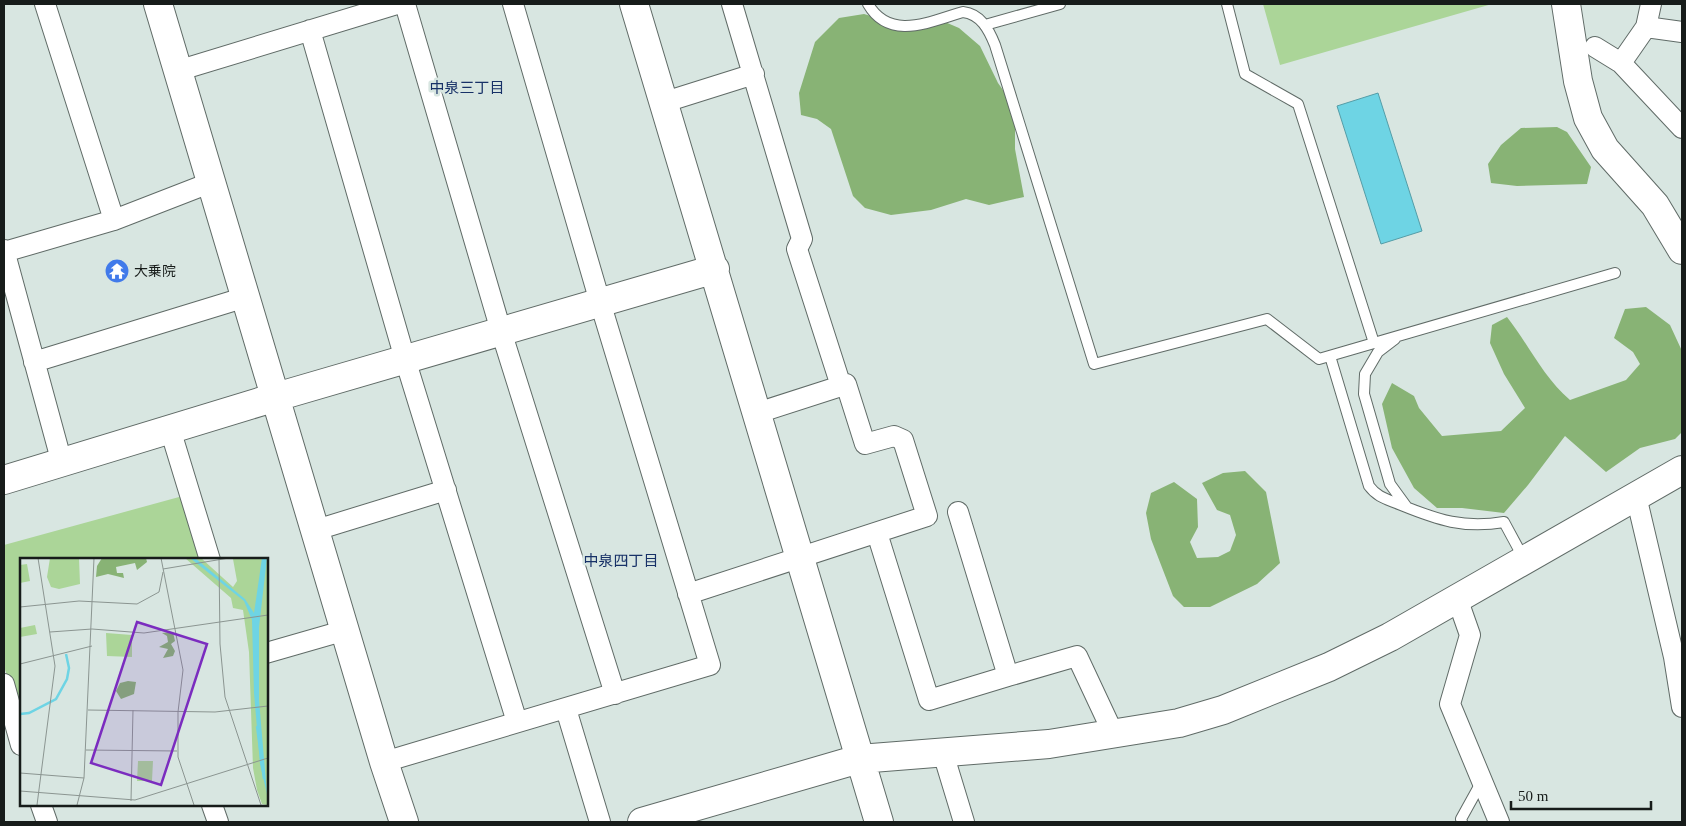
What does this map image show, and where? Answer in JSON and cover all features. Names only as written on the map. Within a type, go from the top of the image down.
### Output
[{"type":"street","points":[[45,4],[114,220]]},
{"type":"street","points":[[158,4],[384,762],[404,822]]},
{"type":"street","points":[[178,71],[310,30],[355,10],[397,4]]},
{"type":"street","points":[[405,4],[501,331],[615,694]]},
{"type":"street","points":[[384,762],[710,665],[600,302],[513,4]]},
{"type":"street","points":[[634,4],[665,102],[799,559],[879,822]]},
{"type":"street","points":[[732,4],[802,239],[797,249],[841,386]]},
{"type":"street","points":[[1566,4],[1578,81],[1588,118],[1605,150],[1655,205],[1682,250]]},
{"type":"street","points":[[1622,63],[1646,27],[1651,4]]},
{"type":"street","points":[[1646,27],[1682,32]]},
{"type":"street","points":[[310,30],[406,359],[516,722]]},
{"type":"street","points":[[1595,47],[1622,63],[1682,128]]},
{"type":"street","points":[[665,102],[754,74]]},
{"type":"street","points":[[62,463],[4,251],[114,220],[212,182]]},
{"type":"street","points":[[4,480],[276,397],[715,269]]},
{"type":"street","points":[[34,362],[246,297]]},
{"type":"street","points":[[688,594],[927,516],[903,440],[894,436],[865,444],[846,384],[757,413]]},
{"type":"street","points":[[170,429],[209,558]]},
{"type":"street","points":[[642,822],[859,759],[1049,744],[1179,724],[1224,710],[1329,667],[1390,637],[1682,470]]},
{"type":"street","points":[[316,530],[446,490]]},
{"type":"street","points":[[1636,496],[1674,657],[1682,707]]},
{"type":"street","points":[[958,512],[1008,676]]},
{"type":"street","points":[[877,533],[929,700],[1077,656],[1114,734]]},
{"type":"street","points":[[1457,598],[1470,635],[1450,704],[1499,822]]},
{"type":"street","points":[[268,652],[346,630]]},
{"type":"street","points":[[4,684],[13,725],[20,742]]},
{"type":"street","points":[[566,709],[600,822]]},
{"type":"street","points":[[943,753],[964,822]]},
{"type":"street","points":[[41,806],[47,822]]},
{"type":"street","points":[[212,806],[218,822]]},
{"type":"lane","points":[[868,4],[884,21],[898,26],[909,27],[964,12],[972,13],[985,25],[996,45],[1094,364],[1267,319],[1319,359],[1615,273]]},
{"type":"lane","points":[[985,25],[1060,4]]},
{"type":"lane","points":[[1227,4],[1245,74],[1298,104],[1374,343]]},
{"type":"lane","points":[[1399,336],[1378,352],[1365,374],[1364,394],[1390,484],[1408,508]]},
{"type":"lane","points":[[1330,356],[1369,486],[1375,494],[1435,519],[1483,526],[1504,522],[1524,559]]},
{"type":"lane","points":[[1462,822],[1461,819],[1482,781]]},
{"type":"green space","points":[[1263,4],[1492,4],[1280,65]]},
{"type":"green space","points":[[864,14],[909,27],[938,19],[959,28],[980,46],[998,83],[1015,107],[1015,149],[1024,197],[989,205],[966,199],[931,210],[891,215],[865,208],[853,196],[831,129],[817,119],[801,115],[799,93],[815,42],[839,18]]},
{"type":"green space","points":[[1557,127],[1567,132],[1591,167],[1587,184],[1517,186],[1491,183],[1488,164],[1501,145],[1521,128]]},
{"type":"green space","points":[[1646,307],[1670,325],[1682,351],[1682,432],[1675,439],[1640,448],[1606,472],[1565,436],[1504,513],[1462,508],[1437,508],[1414,488],[1392,448],[1382,404],[1392,383],[1414,396],[1419,408],[1442,436],[1501,431],[1525,408],[1504,374],[1490,343],[1492,325],[1507,317],[1544,371],[1570,400],[1626,380],[1640,364],[1633,352],[1614,338],[1625,309]]},
{"type":"green space","points":[[1245,471],[1266,492],[1280,563],[1257,584],[1210,607],[1184,607],[1173,596],[1151,539],[1146,513],[1151,493],[1174,482],[1197,499],[1198,527],[1190,542],[1197,558],[1218,557],[1230,551],[1236,535],[1230,515],[1217,510],[1202,483],[1223,473]]},
{"type":"green space","points":[[190,494],[209,558],[20,558],[20,719],[4,666],[4,545]]},
{"type":"water","points":[[1378,93],[1422,231],[1381,244],[1337,106]]},
{"type":"place","name":"大乗院","points":[[117,271]]},
{"type":"district","name":"中泉三丁目","points":[[467,88]]},
{"type":"district","name":"中泉四丁目","points":[[621,561]]}]
